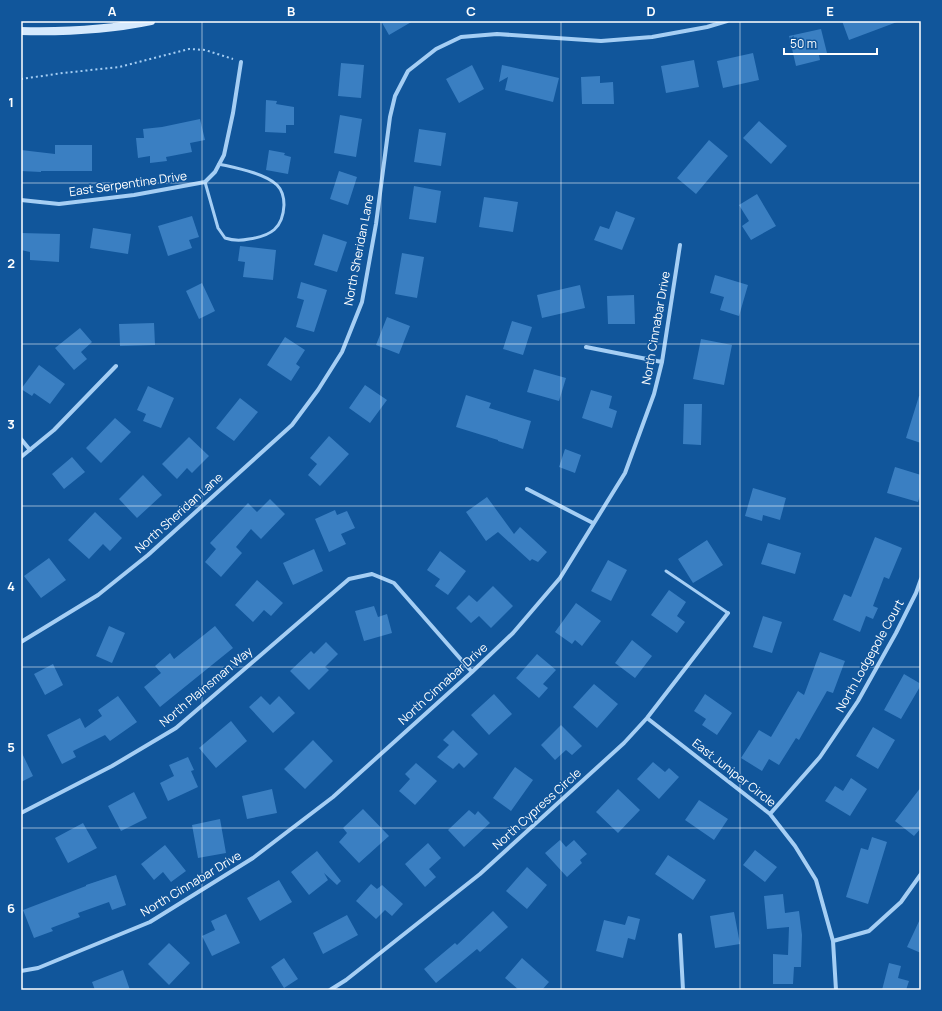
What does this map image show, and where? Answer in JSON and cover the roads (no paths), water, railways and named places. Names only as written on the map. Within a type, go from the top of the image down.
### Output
[{"type":"main road","points":[[21,31],[49,32],[88,30],[119,27],[151,21]]},
{"type":"street","name":"North Sheridan Lane","points":[[21,642],[98,595],[148,555],[292,425],[318,390],[342,352],[362,302],[376,224],[390,117],[395,96],[408,71],[436,48],[461,38],[497,34],[602,41],[652,37],[707,27],[727,21]]},
{"type":"street","name":"East Serpentine Drive","points":[[21,200],[59,204],[134,195],[205,182],[215,172],[224,155],[233,113],[241,62]]},
{"type":"street","name":"North Cinnabar Drive","points":[[21,972],[38,968],[150,922],[253,858],[333,797],[472,672],[513,633],[560,578],[626,473],[654,394],[662,362],[680,245]]},
{"type":"street","points":[[586,347],[662,362]]},
{"type":"street","points":[[21,458],[54,430],[116,366]]},
{"type":"street","points":[[21,440],[30,450]]},
{"type":"street","points":[[527,489],[593,524]]},
{"type":"street","name":"North Plainsman Way","points":[[21,813],[112,766],[176,728],[349,579],[372,574],[394,583],[472,672]]},
{"type":"street","name":"North Lodgepole Court","points":[[770,814],[820,757],[858,701],[896,633],[921,579]]},
{"type":"street","name":"North Cypress Circle","points":[[330,990],[346,980],[480,874],[624,743],[647,718],[728,613]]},
{"type":"street","name":"East Juniper Circle","points":[[647,718],[770,814],[795,846],[816,880],[833,941],[836,990]]},
{"type":"street","points":[[833,941],[869,931],[901,902],[921,874]]},
{"type":"street","points":[[680,934],[683,990]]},
{"type":"lane","points":[[205,182],[218,228],[225,238],[236,241],[258,238],[271,233],[279,224],[284,213],[284,201],[280,188],[270,180],[258,175],[219,164]]},
{"type":"lane","points":[[666,571],[728,613]]}]
